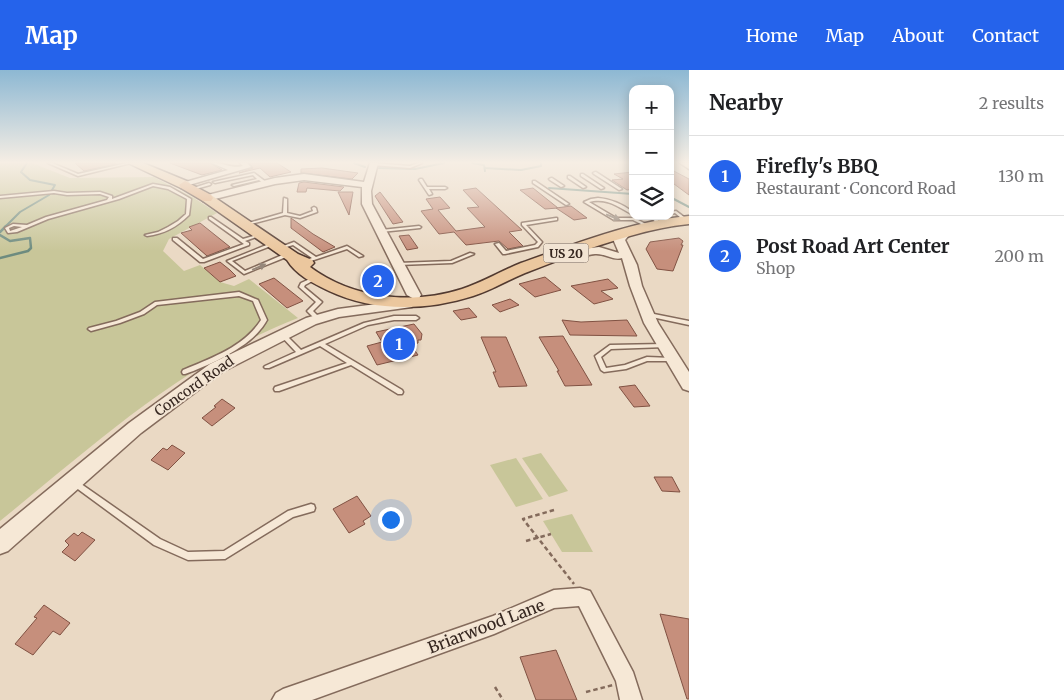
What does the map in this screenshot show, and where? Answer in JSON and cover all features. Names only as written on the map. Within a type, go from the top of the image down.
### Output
[{"type":"highway","name":"US 20","points":[[197,192],[207,198]]},
{"type":"main road","name":"US 20","points":[[207,198],[362,297]]},
{"type":"main road","name":"US 20","points":[[288,251],[295,263],[334,288],[362,297],[393,302],[460,295],[488,285],[506,274],[602,241],[632,220],[653,222],[688,221]]},
{"type":"street","points":[[207,198],[223,192]]},
{"type":"street","points":[[366,192],[367,204],[398,264],[419,298]]},
{"type":"street","points":[[632,220],[619,239],[622,255],[631,270],[648,315],[664,346],[689,385]]},
{"type":"street","points":[[602,241],[604,246],[622,255]]},
{"type":"street","points":[[564,254],[599,250],[622,255]]},
{"type":"street","name":"Concord Road","points":[[0,544],[135,428],[195,382],[236,357],[282,334],[338,313],[362,297]]},
{"type":"street","points":[[580,597],[584,597],[626,679],[631,700]]},
{"type":"street","name":"Briarwood Lane","points":[[283,700],[494,625],[554,599],[580,597]]},
{"type":"lane","points":[[0,197],[51,192]]},
{"type":"lane","points":[[57,192],[100,193],[111,197],[108,201]]},
{"type":"lane","points":[[26,226],[132,192]]},
{"type":"lane","points":[[147,236],[162,234],[179,223],[188,214],[189,199],[177,192]]},
{"type":"lane","points":[[550,192],[567,204]]},
{"type":"lane","points":[[285,199],[285,214]]},
{"type":"lane","points":[[606,200],[617,202],[632,220],[615,219],[586,202],[606,200]]},
{"type":"lane","points":[[247,224],[285,214],[300,217],[315,212],[314,208]]},
{"type":"lane","points":[[674,213],[688,221]]},
{"type":"lane","points":[[175,239],[202,260],[247,244],[210,218]]},
{"type":"lane","points":[[497,244],[506,253],[536,246],[540,242],[523,224],[556,220]]},
{"type":"lane","points":[[381,231],[419,228]]},
{"type":"lane","points":[[242,241],[288,251]]},
{"type":"lane","points":[[288,251],[244,273],[229,261],[288,251],[346,247],[361,256]]},
{"type":"lane","points":[[398,264],[452,262],[472,254]]},
{"type":"lane","points":[[316,278],[303,284],[301,287],[319,302],[310,311],[318,319]]},
{"type":"lane","points":[[91,329],[118,322],[142,313],[156,304],[167,302],[240,294],[255,300],[264,320],[260,329],[240,344],[185,372]]},
{"type":"lane","points":[[648,315],[689,323]]},
{"type":"lane","points":[[267,367],[366,324],[394,318],[416,318]]},
{"type":"lane","points":[[282,334],[300,352]]},
{"type":"lane","points":[[320,344],[400,392]]},
{"type":"lane","points":[[664,346],[610,347],[598,356],[604,370],[626,367],[647,359],[673,360]]},
{"type":"lane","points":[[277,389],[352,363]]},
{"type":"lane","points":[[73,481],[157,542],[188,556],[225,555],[291,514],[311,508]]},
{"type":"path","points":[[554,510],[523,519],[571,579],[580,597]]},
{"type":"path","points":[[526,541],[551,534]]},
{"type":"path","points":[[586,692],[618,684]]},
{"type":"path","points":[[496,687],[503,700]]},
{"type":"shaded area","points":[[0,192],[183,192],[194,198],[217,213],[169,239],[163,251],[184,271],[200,265],[220,282],[234,286],[249,279],[298,318],[256,336],[178,382],[105,435],[0,521]]},
{"type":"shaded area","points":[[541,453],[568,491],[549,497],[522,458]]},
{"type":"shaded area","points":[[516,458],[543,499],[516,507],[490,465]]},
{"type":"shaded area","points":[[572,514],[593,552],[562,552],[543,521]]},
{"type":"building","points":[[338,192],[353,192],[349,215]]},
{"type":"building","points":[[380,192],[403,222],[393,224],[375,196]]},
{"type":"building","points":[[465,192],[481,192],[522,230],[509,232],[523,246],[508,249],[499,241],[466,245],[454,232],[439,234],[421,211],[433,209],[426,199],[440,197],[450,208],[438,210],[456,231],[485,227],[467,208],[479,207]]},
{"type":"building","points":[[523,192],[538,192],[558,208],[545,209]]},
{"type":"building","points":[[571,206],[587,218],[574,220],[556,208]]},
{"type":"building","points":[[291,218],[335,247],[323,252],[291,228]]},
{"type":"building","points":[[200,223],[230,247],[207,256],[181,233],[192,230],[189,227]]},
{"type":"building","points":[[409,235],[418,248],[407,250],[399,236]]},
{"type":"building","points":[[679,238],[683,241],[681,245],[683,245],[673,271],[657,269],[646,249],[650,242]]},
{"type":"building","points":[[220,262],[236,276],[220,282],[204,268]]},
{"type":"building","points":[[545,277],[561,290],[535,297],[519,284]]},
{"type":"building","points":[[274,278],[303,301],[287,308],[259,284]]},
{"type":"building","points":[[608,279],[618,288],[601,291],[613,299],[594,304],[571,286]]},
{"type":"building","points":[[510,299],[519,305],[500,312],[492,305]]},
{"type":"building","points":[[469,308],[477,317],[461,320],[453,311]]},
{"type":"building","points":[[562,320],[581,322],[627,320],[637,336],[570,335]]},
{"type":"building","points":[[414,324],[422,334],[421,340],[418,340],[418,343],[411,345],[418,355],[377,365],[367,346],[382,342],[376,332]]},
{"type":"building","points":[[563,336],[592,385],[565,386],[557,371],[559,371],[539,337]]},
{"type":"building","points":[[481,337],[506,337],[527,386],[499,387],[493,372],[496,372]]},
{"type":"building","points":[[635,385],[650,406],[634,407],[619,387]]},
{"type":"building","points":[[222,399],[235,408],[212,426],[202,418],[216,407],[214,406]]},
{"type":"building","points":[[172,445],[185,453],[168,470],[151,460],[163,448],[167,450]]},
{"type":"building","points":[[654,477],[672,477],[680,492],[662,491]]},
{"type":"building","points":[[357,496],[371,516],[363,521],[365,524],[349,533],[333,509]]},
{"type":"building","points":[[82,532],[95,540],[75,561],[62,552],[69,545],[65,541],[74,533],[78,536]]},
{"type":"building","points":[[44,605],[70,623],[60,635],[53,631],[33,655],[15,644],[37,618],[34,617]]},
{"type":"building","points":[[660,614],[689,619],[689,699],[687,699]]},
{"type":"building","points":[[556,650],[577,700],[536,700],[520,657]]},
{"type":"waterway","points":[[0,232],[20,212],[51,192]]},
{"type":"waterway","points":[[611,192],[629,194]]},
{"type":"waterway","points":[[674,199],[689,207]]},
{"type":"waterway","points":[[0,235],[10,241],[30,238],[31,248],[28,251],[0,258]]},
{"type":"place","name":"Post Road Art Center","points":[[378,281]]},
{"type":"place","name":"Firefly's BBQ","points":[[399,344]]}]
